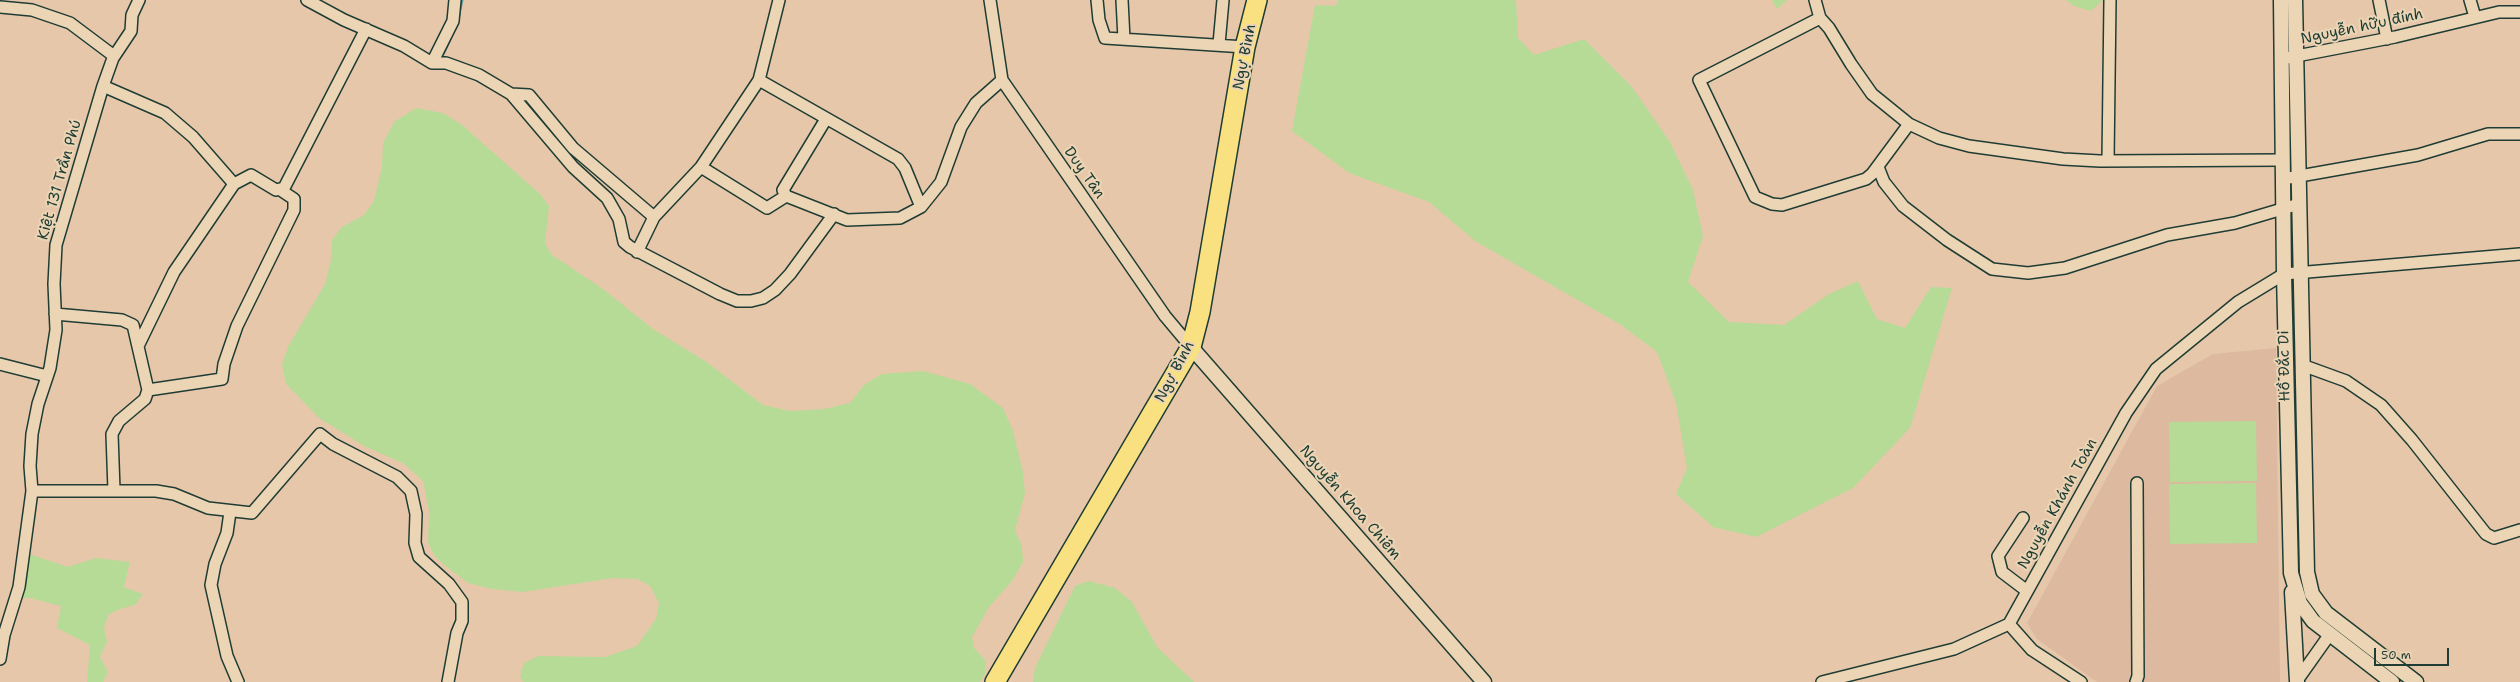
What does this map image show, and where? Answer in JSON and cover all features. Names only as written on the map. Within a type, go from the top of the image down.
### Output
[{"type":"highway","name":"Ngự Bình","points":[[995,682],[1191,347],[1200,312],[1245,47],[1257,0]]},
{"type":"street","name":"Kiệt 131 Trần Phú","points":[[0,659],[4,635],[19,587],[32,491],[30,466],[32,434],[47,376],[56,330],[56,245],[103,86],[114,56],[131,31],[132,15],[139,0]]},
{"type":"street","points":[[307,0],[344,20],[435,62],[446,63],[479,74],[511,94],[573,167],[607,198],[619,220],[624,242],[637,252],[737,301],[751,301],[763,298],[775,290],[790,274],[834,214]]},
{"type":"street","points":[[435,62],[453,21],[455,0]]},
{"type":"street","points":[[637,252],[654,217],[701,167],[758,80],[779,0]]},
{"type":"street","name":"Duy Tân","points":[[990,0],[1002,80],[1165,316],[1191,347]]},
{"type":"street","points":[[1096,0],[1099,20],[1105,38],[1219,44],[1245,47]]},
{"type":"street","points":[[1122,0],[1124,40]]},
{"type":"street","points":[[1219,44],[1223,0]]},
{"type":"street","points":[[1815,0],[1820,18],[1829,28],[1850,64],[1872,94],[1909,124],[1938,138],[1969,146],[2063,159],[2108,161],[2282,160]]},
{"type":"street","points":[[2108,161],[2110,0]]},
{"type":"street","name":"Hồ Đắc Di","points":[[2281,0],[2282,160],[2291,573],[2300,603],[2313,621],[2330,634],[2364,651],[2416,682]]},
{"type":"street","name":"Hồ Đắc Di","points":[[2295,0],[2307,572],[2312,594],[2326,613],[2392,682]]},
{"type":"street","points":[[2379,0],[2386,39]]},
{"type":"street","points":[[2470,0],[2475,17]]},
{"type":"street","points":[[0,7],[32,10],[70,23],[114,56]]},
{"type":"street","name":"Nguyễn hữu đính","points":[[2281,59],[2386,39],[2499,12],[2520,12]]},
{"type":"street","points":[[1820,18],[1698,80],[1751,192],[1760,200],[1772,204],[1793,202],[1866,179],[1878,167],[1909,124]]},
{"type":"street","points":[[282,191],[366,29]]},
{"type":"street","points":[[758,80],[898,159],[905,168],[921,207]]},
{"type":"street","points":[[826,119],[783,190],[786,196],[847,220],[900,218],[921,207],[941,182],[955,138],[976,103],[1002,80]]},
{"type":"street","points":[[103,86],[165,113],[193,137],[234,184]]},
{"type":"street","points":[[511,94],[529,95],[573,148],[654,217]]},
{"type":"street","points":[[2283,179],[2418,155],[2488,134],[2520,134]]},
{"type":"street","points":[[701,167],[767,208],[786,196]]},
{"type":"street","points":[[1878,167],[1884,182],[1903,206],[1947,240],[1992,269],[2028,273],[2065,268],[2108,252],[2167,236],[2235,223],[2283,207],[2299,204]]},
{"type":"street","points":[[139,344],[174,272],[234,184],[251,175],[294,199],[294,210],[237,326],[224,364],[222,379],[148,390]]},
{"type":"street","points":[[2284,274],[2520,254]]},
{"type":"street","name":"Nguyễn Khánh Toàn","points":[[2009,624],[2126,413],[2156,369],[2238,302],[2284,274]]},
{"type":"street","points":[[55,314],[122,320],[133,325],[139,344],[148,390],[145,399],[119,421],[112,434],[114,490]]},
{"type":"street","name":"Nguyễn Khoa Chiêm","points":[[1191,347],[1484,682]]},
{"type":"street","points":[[0,364],[47,376]]},
{"type":"street","points":[[2302,365],[2346,381],[2381,405],[2412,440],[2486,534],[2494,538],[2520,530]]},
{"type":"street","points":[[32,491],[94,492],[114,490],[174,494],[208,508],[230,512],[252,513],[317,437],[397,477],[406,493],[416,514],[415,543],[418,557],[449,584],[462,602],[462,621],[449,654],[448,682]]},
{"type":"street","points":[[2136,483],[2138,676],[2136,682]]},
{"type":"street","points":[[230,512],[227,533],[215,564],[211,586],[227,656],[238,682]]},
{"type":"street","points":[[2023,518],[1998,556],[2002,572],[2027,591]]},
{"type":"street","points":[[2291,573],[2296,682]]},
{"type":"street","points":[[2300,603],[2312,594]]},
{"type":"street","points":[[1822,682],[1954,650],[2009,624],[2032,650],[2081,682]]},
{"type":"street","points":[[2296,682],[2330,634]]},
{"type":"shaded area","points":[[2276,348],[2280,682],[2097,682],[2037,639],[2027,623],[2157,386],[2213,354]]},
{"type":"green space","points":[[1338,0],[1516,0],[1518,38],[1534,55],[1584,39],[1632,87],[1670,142],[1693,190],[1703,236],[1688,282],[1729,322],[1784,325],[1829,294],[1858,281],[1877,319],[1905,328],[1931,287],[1952,288],[1910,428],[1853,488],[1756,537],[1713,527],[1676,494],[1687,468],[1676,403],[1657,352],[1621,325],[1475,241],[1429,202],[1349,173],[1292,131],[1315,5],[1336,6]]},
{"type":"green space","points":[[1772,0],[1787,0],[1777,9]]},
{"type":"green space","points":[[2066,0],[2103,0],[2091,11],[2074,6]]},
{"type":"green space","points":[[416,108],[443,113],[462,125],[540,194],[549,206],[545,243],[552,255],[603,289],[653,329],[708,363],[763,405],[790,411],[824,409],[850,403],[864,385],[882,374],[923,371],[970,384],[1003,408],[1013,431],[1023,472],[1025,493],[1015,530],[1022,546],[1023,562],[1012,581],[989,607],[972,637],[974,648],[986,661],[985,674],[980,682],[523,682],[520,676],[524,663],[538,656],[605,657],[637,646],[656,619],[659,603],[650,586],[637,579],[613,578],[523,592],[492,589],[468,583],[443,564],[434,555],[428,542],[429,511],[423,481],[403,463],[366,447],[319,418],[286,384],[282,365],[288,347],[325,284],[331,260],[332,240],[342,227],[364,215],[374,201],[382,167],[383,143],[394,122]]},
{"type":"green space","points":[[2256,421],[2257,481],[2170,482],[2169,422]]},
{"type":"green space","points":[[2256,483],[2257,543],[2170,544],[2169,484]]},
{"type":"green space","points":[[29,554],[68,567],[96,558],[130,562],[124,587],[143,594],[135,605],[120,609],[108,615],[104,628],[107,641],[100,657],[108,672],[103,682],[87,682],[90,645],[57,628],[61,606],[30,598],[20,598]]},
{"type":"green space","points":[[1089,581],[1115,588],[1132,602],[1157,647],[1194,682],[1033,682],[1035,668],[1075,586]]},
{"type":"waterway","points":[[458,19],[462,0]]},
{"type":"waterway","points":[[443,54],[450,39]]}]
